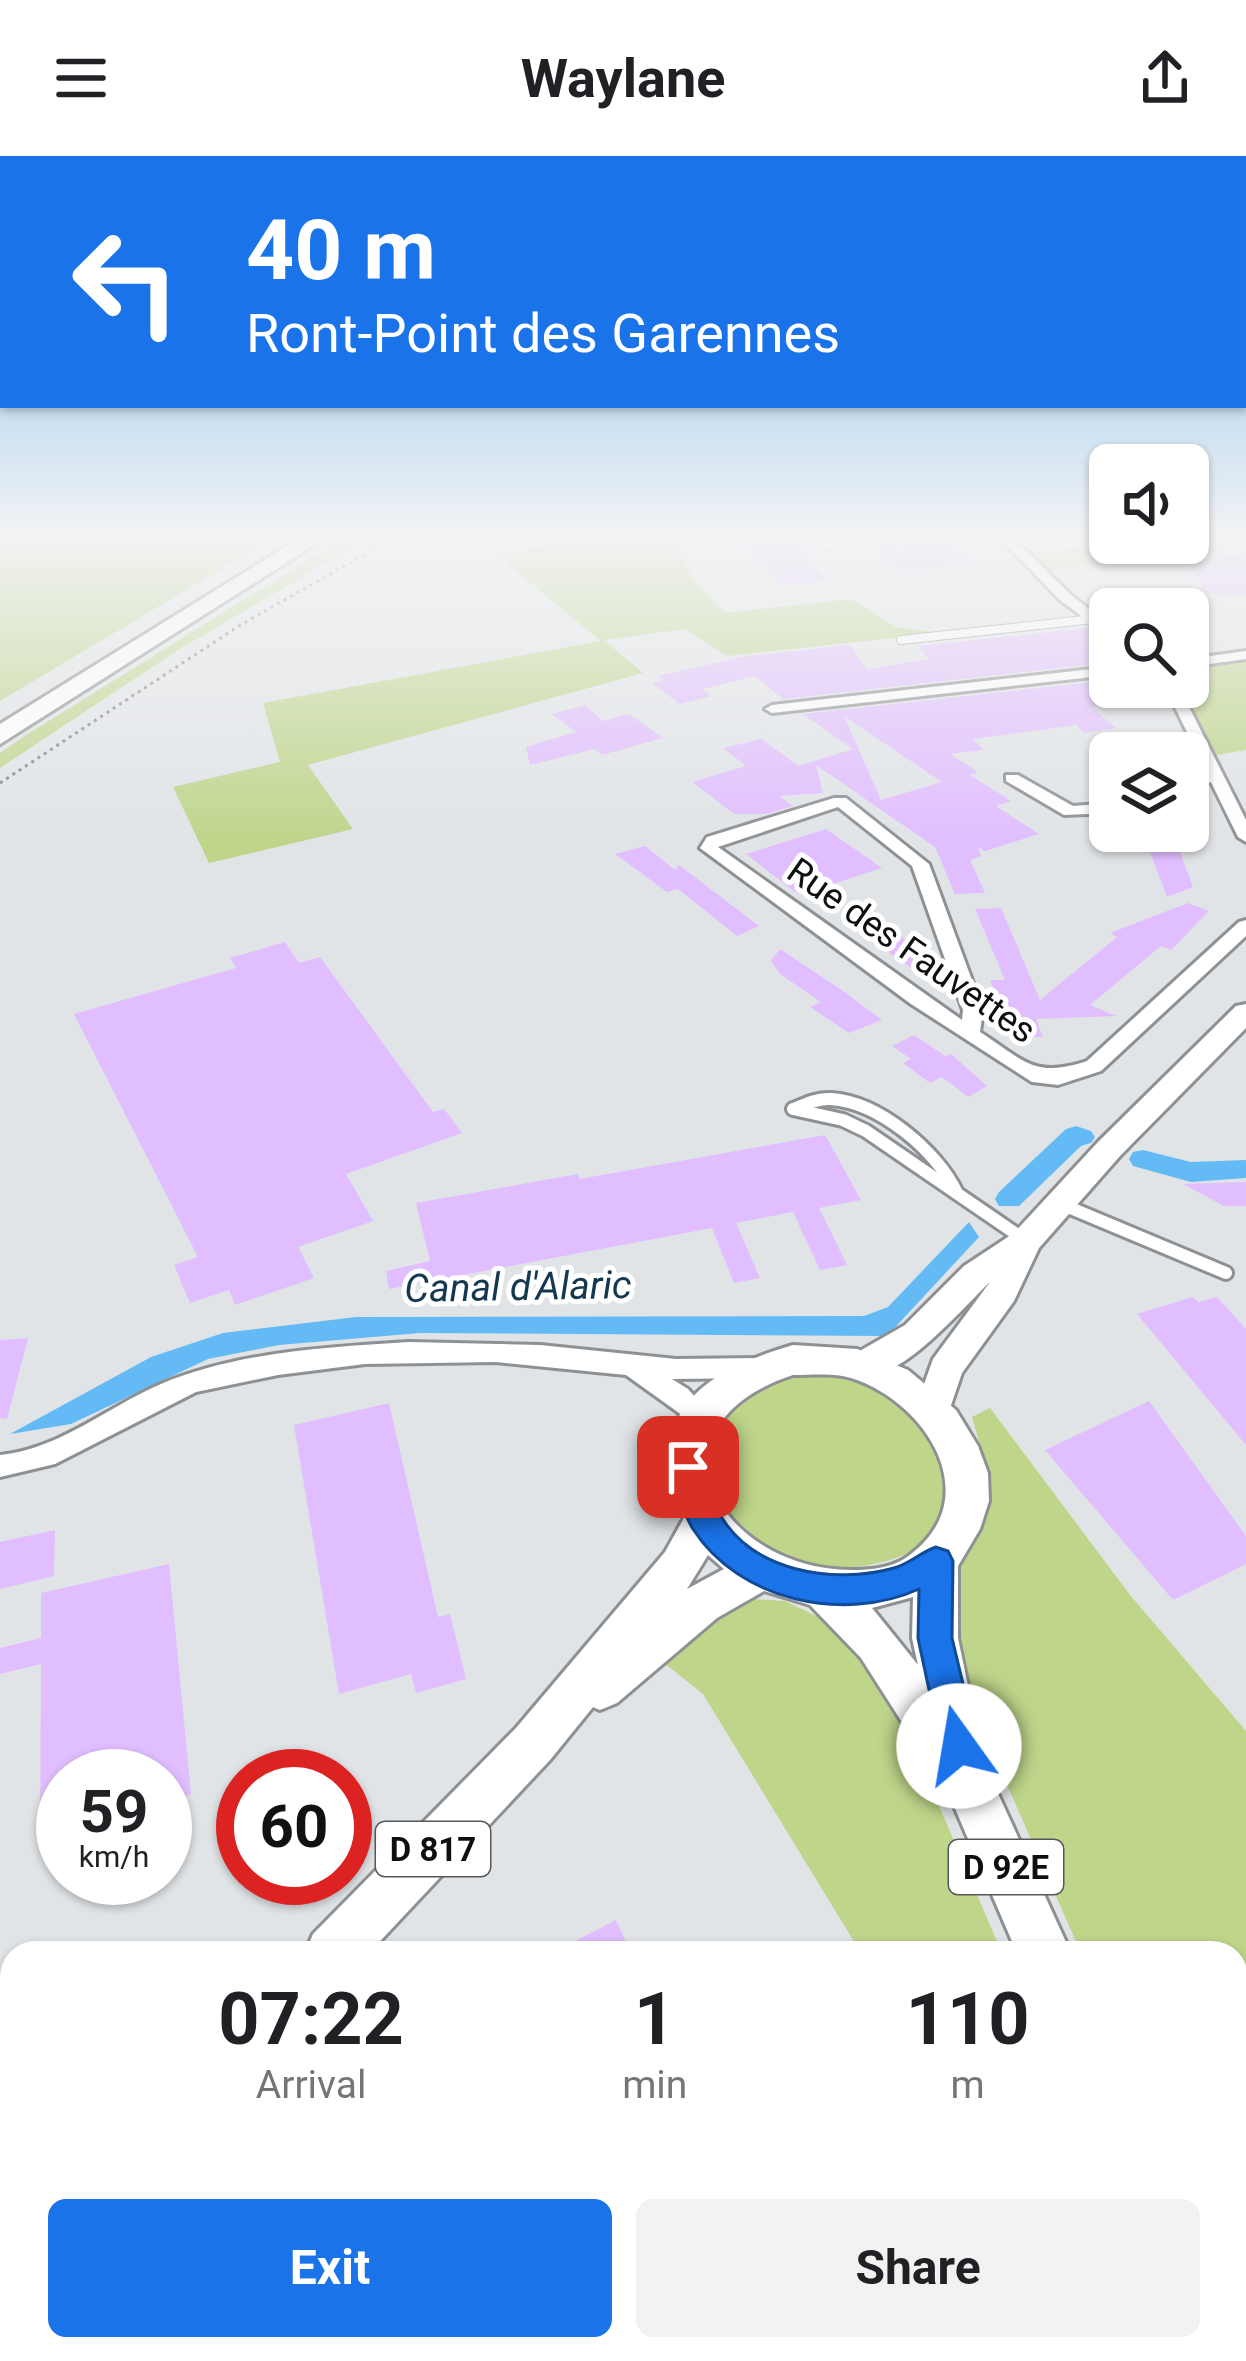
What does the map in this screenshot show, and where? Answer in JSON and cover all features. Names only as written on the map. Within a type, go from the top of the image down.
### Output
[{"type":"highway","points":[[0,718],[130,638]]},
{"type":"highway","points":[[0,736],[156,638]]},
{"type":"main road","points":[[864,1366],[917,1334],[976,1275],[1026,1241],[1108,1149],[1246,1012]]},
{"type":"main road","points":[[934,1407],[946,1369],[1002,1292],[1026,1241]]},
{"type":"main road","points":[[793,1360],[864,1366],[934,1407],[960,1445],[970,1495],[958,1534],[936,1561],[904,1581],[825,1591],[760,1571],[728,1547],[705,1520],[688,1467],[700,1418],[731,1383],[761,1368],[793,1360]]},
{"type":"main road","name":"D 817","points":[[344,1941],[533,1744],[680,1565],[705,1520]]},
{"type":"main road","points":[[936,1561],[935,1638],[968,1782]]},
{"type":"main road","name":"D 817","points":[[533,1744],[701,1604],[760,1571]]},
{"type":"main road","points":[[825,1591],[877,1643],[968,1782]]},
{"type":"main road","name":"D 92E","points":[[968,1782],[1039,1941]]},
{"type":"street","points":[[1209,660],[1246,656]]},
{"type":"street","points":[[772,709],[1089,673]]},
{"type":"street","points":[[1182,708],[1246,837]]},
{"type":"street","points":[[1209,778],[1214,776]]},
{"type":"street","points":[[1012,778],[1070,811],[1089,810]]},
{"type":"street","name":"Rue des Fauvettes","points":[[970,1032],[973,1010],[920,865],[841,801],[713,841],[709,848],[918,1000],[1033,1075],[1058,1078],[1094,1066],[1246,926]]},
{"type":"street","points":[[0,1466],[44,1455],[187,1384],[304,1358],[536,1354],[709,1374],[761,1368]]},
{"type":"street","points":[[620,1364],[650,1377],[700,1418]]},
{"type":"lane","points":[[901,640],[920,638]]},
{"type":"lane","points":[[957,1193],[951,1173],[865,1106],[829,1098],[793,1109],[843,1120],[866,1131],[1026,1241]]},
{"type":"lane","points":[[1060,1203],[1226,1273]]},
{"type":"path","points":[[0,783],[221,638]]},
{"type":"green space","points":[[0,638],[106,638],[0,701]]},
{"type":"green space","points":[[182,638],[199,638],[0,768],[0,753]]},
{"type":"green space","points":[[597,638],[619,638],[604,640],[643,673],[308,765],[353,829],[209,863],[173,787],[280,762],[263,703],[601,641]]},
{"type":"green space","points":[[699,638],[893,638],[727,656]]},
{"type":"green space","points":[[1246,661],[1246,750],[1217,755],[1209,732],[1204,732],[1190,708],[1209,708],[1209,665]]},
{"type":"green space","points":[[821,1374],[874,1388],[917,1414],[933,1432],[947,1478],[944,1508],[934,1529],[911,1552],[848,1567],[798,1561],[758,1541],[729,1511],[714,1475],[715,1439],[734,1406],[775,1381]]},
{"type":"green space","points":[[990,1408],[1130,1595],[1246,1731],[1246,1941],[1076,1941],[968,1696],[949,1587],[985,1524],[988,1474],[972,1417]]},
{"type":"green space","points":[[754,1599],[785,1601],[827,1621],[889,1689],[997,1941],[854,1941],[703,1694],[664,1663],[704,1624]]},
{"type":"water","points":[[969,1222],[979,1237],[887,1336],[420,1333],[279,1345],[208,1359],[71,1424],[10,1434],[151,1357],[223,1333],[356,1317],[864,1316],[888,1307]]},
{"type":"building","points":[[995,638],[1089,638],[1089,665],[783,699],[755,676],[702,689],[711,696],[680,704],[652,683],[664,680],[658,676],[747,656],[850,645],[867,669],[929,659],[918,646]]},
{"type":"building","points":[[1089,682],[1089,708],[1116,728],[1084,733],[1077,725],[973,739],[984,750],[950,754],[978,772],[970,775],[1011,801],[996,806],[1039,834],[985,851],[978,847],[981,856],[970,860],[985,893],[955,894],[935,847],[816,765],[823,793],[779,796],[793,806],[766,814],[734,814],[692,782],[746,766],[723,748],[762,739],[798,766],[853,749],[803,714]],"holes":[[[844,716],[942,782],[881,800]]]},
{"type":"building","points":[[585,705],[603,721],[629,714],[663,738],[602,755],[595,749],[530,765],[526,747],[576,732],[552,714]]},
{"type":"building","points":[[826,829],[882,868],[805,893],[795,892],[746,854]]},
{"type":"building","points":[[645,846],[675,870],[679,865],[759,926],[737,936],[678,889],[667,892],[615,854]]},
{"type":"building","points":[[1150,852],[1180,852],[1193,887],[1167,897]]},
{"type":"building","points":[[1188,903],[1209,911],[1171,950],[1161,946],[1090,1005],[1116,1016],[1036,1019],[1043,1037],[1014,1037],[990,980],[1005,980],[975,909],[1001,908],[1040,1000],[1117,937],[1110,933]]},
{"type":"building","points":[[865,911],[928,956],[917,972],[842,920]]},
{"type":"building","points":[[285,942],[299,963],[320,957],[433,1112],[444,1109],[462,1133],[346,1174],[373,1221],[298,1247],[314,1278],[235,1305],[229,1290],[190,1303],[174,1265],[198,1257],[74,1014],[236,968],[230,958]]},
{"type":"building","points":[[780,949],[882,1020],[849,1033],[810,1007],[821,1002],[780,974],[771,961]]},
{"type":"building","points":[[914,1035],[945,1056],[951,1054],[987,1086],[968,1097],[942,1077],[930,1083],[903,1063],[911,1059],[892,1046]]},
{"type":"building","points":[[825,1135],[861,1200],[819,1208],[847,1265],[820,1270],[793,1212],[736,1223],[760,1278],[734,1283],[712,1228],[389,1289],[386,1271],[430,1261],[416,1203]]},
{"type":"building","points":[[1246,1182],[1246,1206],[1224,1206],[1183,1184]]},
{"type":"building","points":[[1193,1297],[1198,1302],[1217,1297],[1246,1329],[1246,1445],[1137,1314]]},
{"type":"building","points":[[28,1338],[7,1419],[0,1418],[0,1340]]},
{"type":"building","points":[[1149,1401],[1246,1536],[1246,1564],[1173,1600],[1045,1450]]},
{"type":"building","points":[[389,1403],[438,1617],[450,1614],[466,1679],[416,1693],[411,1674],[339,1694],[294,1425]]},
{"type":"building","points":[[55,1530],[54,1576],[0,1589],[0,1542]]},
{"type":"building","points":[[169,1564],[187,1749],[41,1749],[41,1664],[0,1674],[0,1648],[41,1638],[41,1593]]},
{"type":"building","points":[[616,1920],[626,1941],[575,1941]]},
{"type":"waterway","name":"Canal d'Alaric","points":[[1009,1199],[1076,1135],[1081,1137]]},
{"type":"waterway","name":"Canal d'Alaric","points":[[1143,1159],[1191,1172],[1246,1169]]},
{"type":"route","points":[[688,1467],[705,1520],[728,1547],[760,1571],[825,1591],[904,1581],[936,1561],[935,1638],[959,1746]]}]
